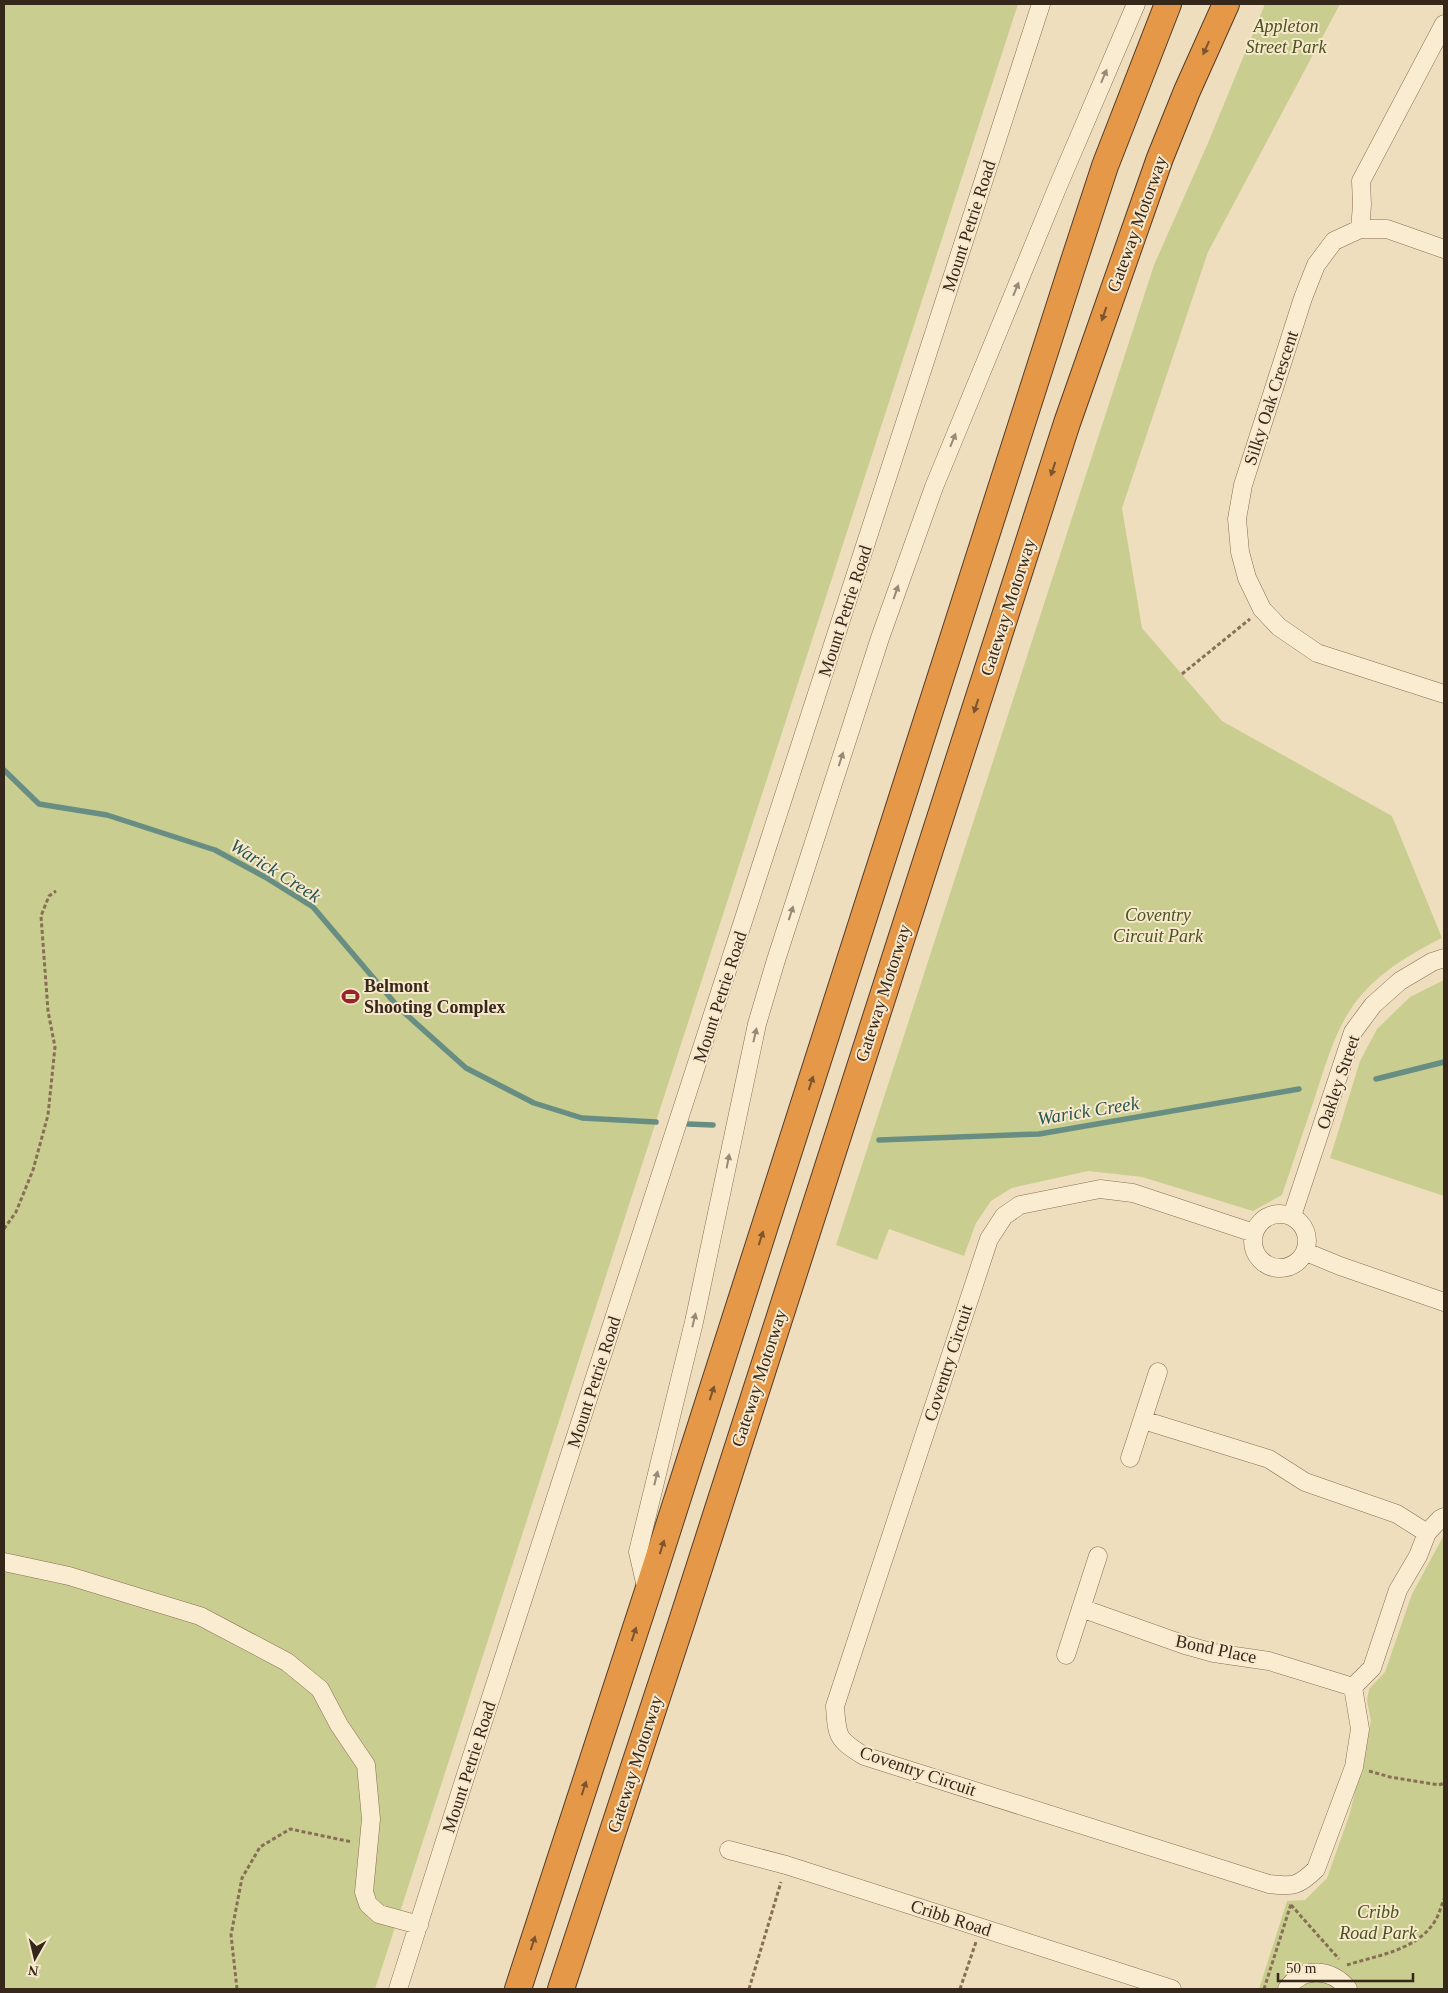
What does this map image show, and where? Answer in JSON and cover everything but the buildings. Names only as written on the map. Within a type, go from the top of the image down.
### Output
[{"type":"highway","points":[[518,1989],[647,1594],[1105,166],[1168,4]]},
{"type":"highway","name":"Gateway Motorway","points":[[561,1989],[686,1608],[1067,423],[1160,158],[1187,91],[1226,4]]},
{"type":"street","name":"Mount Petrie Road","points":[[398,1989],[1041,4]]},
{"type":"street","points":[[647,1594],[638,1552],[694,1322],[755,1033],[776,960],[880,638],[931,495],[1054,195],[1136,4]]},
{"type":"street","points":[[1444,24],[1361,181],[1360,229],[1387,229],[1444,249]]},
{"type":"street","name":"Silky Oak Crescent","points":[[1360,229],[1334,241],[1316,265],[1303,298],[1243,485],[1237,518],[1240,552],[1247,578],[1262,609],[1279,627],[1317,653],[1444,694]]},
{"type":"street","name":"Oakley Street","points":[[1292,1216],[1353,1032],[1373,1005],[1400,981],[1432,962],[1444,958]]},
{"type":"street","name":"Coventry Circuit","points":[[1254,1233],[1133,1194],[1100,1189],[1020,1205],[1004,1216],[989,1240],[834,1706],[836,1731],[846,1745],[864,1756],[1269,1884],[1289,1886]]},
{"type":"street","points":[[1280,1213],[1292,1216],[1301,1222],[1306,1231],[1308,1241],[1306,1252],[1300,1260],[1291,1266],[1281,1268],[1271,1266],[1262,1261],[1256,1253],[1253,1243],[1254,1233],[1259,1222],[1269,1215],[1280,1213]]},
{"type":"street","points":[[1306,1252],[1340,1266],[1444,1302]]},
{"type":"street","points":[[1130,1458],[1158,1372]]},
{"type":"street","points":[[1142,1420],[1269,1459],[1305,1482],[1397,1514],[1427,1533]]},
{"type":"street","points":[[1289,1886],[1304,1881],[1316,1869],[1354,1767],[1360,1729],[1353,1688],[1372,1668],[1398,1590],[1418,1556],[1427,1533],[1444,1517]]},
{"type":"street","points":[[1066,1655],[1098,1556]]},
{"type":"street","points":[[4,1562],[69,1576],[200,1616],[287,1662],[320,1688],[339,1725],[366,1766],[371,1819],[364,1892],[368,1904],[380,1914],[419,1925]]},
{"type":"street","name":"Bond Place","points":[[1081,1608],[1185,1645],[1214,1653],[1269,1661],[1353,1688]]},
{"type":"street","name":"Cribb Road","points":[[729,1850],[814,1874],[1172,1989]]},
{"type":"street","points":[[1287,1989],[1292,1981],[1299,1976],[1318,1972],[1349,1981]]},
{"type":"path","points":[[1182,674],[1262,609]]},
{"type":"path","points":[[4,1230],[16,1212],[33,1170],[48,1115],[55,1047],[48,1011],[41,916],[48,896],[56,891]]},
{"type":"path","points":[[1354,1767],[1390,1777],[1439,1784],[1444,1783]]},
{"type":"path","points":[[237,1989],[231,1935],[242,1878],[260,1847],[290,1829],[368,1846]]},
{"type":"path","points":[[749,1989],[783,1878]]},
{"type":"path","points":[[1264,1989],[1291,1905],[1289,1886]]},
{"type":"path","points":[[1345,1966],[1393,1952],[1417,1940],[1435,1921],[1444,1899]]},
{"type":"path","points":[[1291,1905],[1345,1966],[1349,1981]]},
{"type":"path","points":[[960,1989],[977,1939]]},
{"type":"green space","name":"Belmont Shooting Complex","points":[[4,4],[1018,4],[375,1989],[4,1989]]},
{"type":"green space","name":"Coventry Circuit Park","points":[[1265,4],[1340,4],[1208,252],[1122,508],[1142,628],[1222,721],[1392,816],[1442,938],[1391,968],[1373,983],[1355,1003],[1334,1042],[1282,1195],[1253,1211],[1142,1177],[1088,1171],[1012,1188],[991,1201],[976,1223],[964,1256],[889,1229],[877,1260],[836,1245],[1154,265],[1208,143]]},
{"type":"green space","points":[[1444,980],[1444,1196],[1330,1158],[1360,1061],[1377,1029],[1410,997]]},
{"type":"green space","name":"Cribb Road Park","points":[[1444,1535],[1444,1989],[1259,1989],[1287,1901],[1305,1900],[1327,1878],[1349,1816],[1363,1761],[1371,1721],[1367,1701],[1369,1689],[1385,1672],[1412,1594]]},
{"type":"waterway","name":"Warick Creek","points":[[4,770],[39,804],[107,815],[215,850],[265,877],[313,907],[399,1008],[466,1068],[534,1103],[582,1118],[656,1122]]},
{"type":"waterway","name":"Warick Creek","points":[[1376,1079],[1444,1062]]},
{"type":"waterway","name":"Warick Creek","points":[[879,1140],[1039,1134],[1299,1089]]},
{"type":"waterway","name":"Warick Creek","points":[[688,1124],[713,1125]]},
{"type":"place","name":"Belmont Shooting Complex","points":[[350,996]]},
{"type":"park label","name":"Appleton Street Park","points":[[1286,36]]}]
